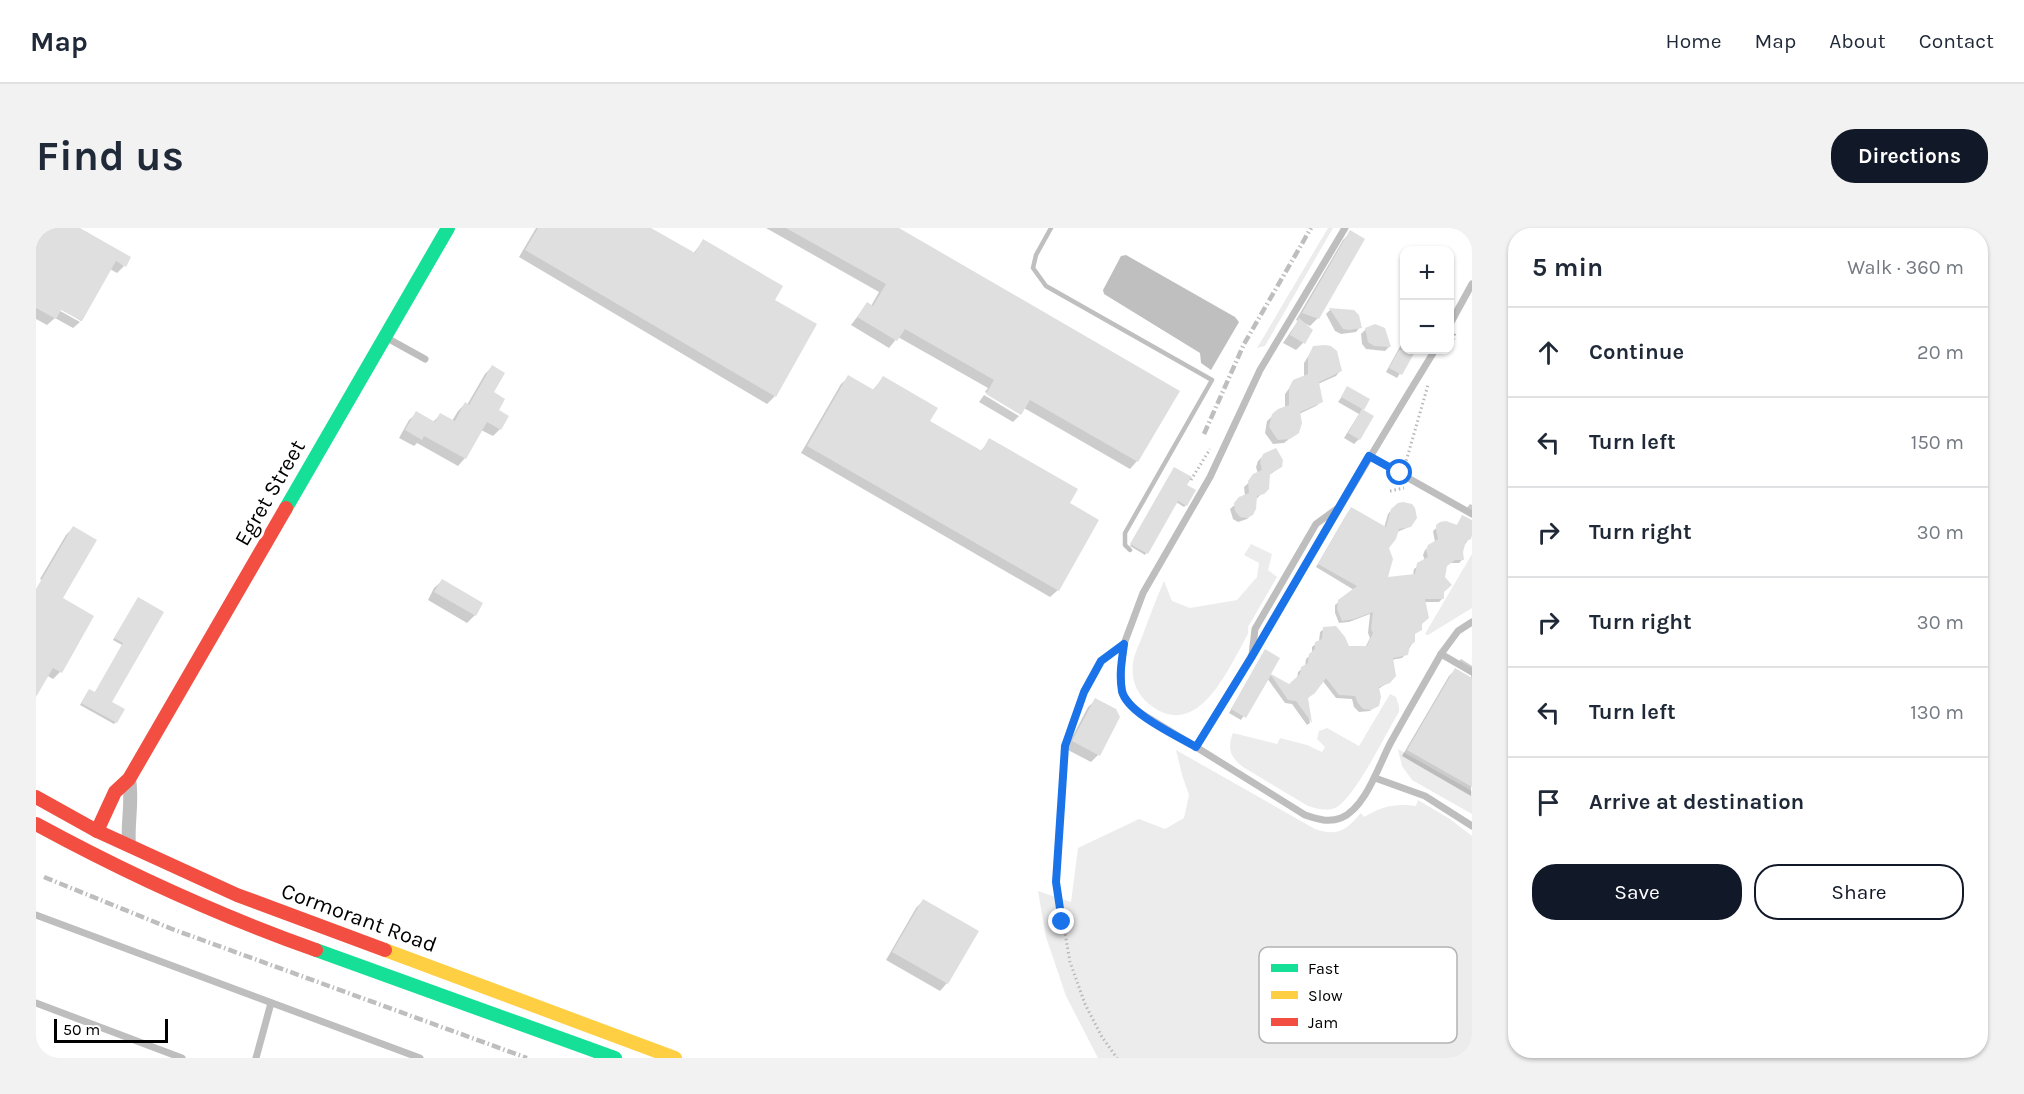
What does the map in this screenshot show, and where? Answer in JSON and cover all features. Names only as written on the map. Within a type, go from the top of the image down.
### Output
[{"type":"main road","name":"Egret Street","points":[[97,831],[115,792],[129,779],[448,228]]},
{"type":"main road","name":"Cormorant Road","points":[[36,797],[97,831],[237,895],[675,1058]]},
{"type":"main road","name":"Cormorant Road","points":[[36,824],[101,859],[254,928],[615,1058]]},
{"type":"main road","points":[[97,831],[101,859]]},
{"type":"street","points":[[129,779],[132,795],[128,826],[129,845]]},
{"type":"lane","points":[[1345,228],[1260,370],[1210,477],[1143,592],[1124,644],[1121,669],[1122,693],[1134,710],[1305,815],[1324,821],[1342,818],[1357,804],[1375,778],[1389,746],[1441,654],[1458,632],[1472,622]]},
{"type":"lane","points":[[1466,228],[1472,236]]},
{"type":"lane","points":[[1454,315],[1472,284]]},
{"type":"lane","points":[[385,337],[425,359]]},
{"type":"lane","points":[[1196,747],[1369,456],[1433,354]]},
{"type":"lane","points":[[1369,456],[1472,514]]},
{"type":"lane","points":[[1251,658],[1255,629],[1316,524],[1340,507]]},
{"type":"lane","points":[[1441,654],[1472,672]]},
{"type":"lane","points":[[1375,778],[1425,796],[1472,826]]},
{"type":"lane","points":[[36,915],[420,1058]]},
{"type":"lane","points":[[36,1003],[182,1058]]},
{"type":"lane","points":[[256,1058],[271,1003]]},
{"type":"path","points":[[1405,465],[1430,375]]},
{"type":"path","points":[[1117,1058],[1102,1037],[1085,1004],[1070,962],[1056,882],[1065,746],[1084,692],[1101,661],[1124,644]]},
{"type":"shaded area","points":[[1328,228],[1333,228],[1265,346],[1257,348]]},
{"type":"shaded area","points":[[1126,255],[1235,317],[1239,322],[1211,370],[1201,363],[1200,353],[1104,294],[1103,290],[1121,256]]},
{"type":"shaded area","points":[[1251,544],[1272,554],[1268,570],[1277,577],[1248,627],[1248,634],[1221,681],[1197,708],[1182,715],[1167,714],[1149,704],[1135,685],[1133,663],[1164,581],[1172,601],[1190,608],[1237,600],[1257,577],[1259,563],[1244,555]]},
{"type":"shaded area","points":[[1472,554],[1472,608],[1428,635],[1425,634]]},
{"type":"shaded area","points":[[1390,694],[1396,697],[1399,712],[1360,779],[1343,802],[1335,808],[1322,809],[1308,806],[1243,767],[1235,760],[1231,752],[1230,743],[1233,733],[1277,744],[1280,738],[1307,745],[1322,752],[1325,747],[1317,739],[1319,731],[1327,728],[1359,746]]},
{"type":"shaded area","points":[[1398,749],[1472,791],[1472,814],[1412,780],[1402,766]]},
{"type":"shaded area","points":[[1176,750],[1315,829],[1323,831],[1336,832],[1346,828],[1361,813],[1364,817],[1389,806],[1416,806],[1418,800],[1450,819],[1472,836],[1472,1058],[1098,1058],[1066,996],[1046,937],[1038,891],[1071,902],[1078,848],[1139,819],[1165,829],[1184,818],[1189,795]]},
{"type":"building","points":[[36,228],[80,228],[131,257],[126,267],[116,261],[82,321],[61,310],[56,319],[36,308]]},
{"type":"building","points":[[538,228],[651,228],[695,253],[703,239],[783,286],[775,300],[817,324],[776,397],[525,250]]},
{"type":"building","points":[[786,228],[899,228],[1180,391],[1138,462],[1030,400],[1021,415],[986,394],[994,380],[905,329],[897,341],[857,317],[867,302],[873,306],[886,284]]},
{"type":"building","points":[[1350,230],[1365,239],[1319,319],[1302,313]]},
{"type":"building","points":[[1329,308],[1354,310],[1359,315],[1362,328],[1343,329]]},
{"type":"building","points":[[1299,318],[1313,330],[1305,344],[1290,335]]},
{"type":"building","points":[[1375,324],[1385,328],[1391,347],[1374,346],[1368,342],[1365,328]]},
{"type":"building","points":[[1325,345],[1337,351],[1342,371],[1319,382],[1323,402],[1300,412],[1302,423],[1299,433],[1290,439],[1278,440],[1269,427],[1272,414],[1289,405],[1289,388],[1293,380],[1308,374],[1308,357],[1313,346]]},
{"type":"building","points":[[1399,350],[1400,354],[1414,354],[1402,375],[1389,368]]},
{"type":"building","points":[[492,365],[505,373],[494,392],[505,399],[499,410],[509,416],[501,430],[487,422],[466,459],[424,436],[422,440],[405,430],[416,411],[435,422],[440,413],[455,421],[465,402],[469,405]]},
{"type":"building","points":[[848,375],[874,390],[883,376],[938,408],[930,421],[982,451],[989,438],[1078,489],[1070,503],[1099,520],[1059,591],[807,446]]},
{"type":"building","points":[[1347,386],[1370,399],[1364,410],[1341,397]]},
{"type":"building","points":[[1362,409],[1374,416],[1360,440],[1348,433]]},
{"type":"building","points":[[1276,448],[1283,460],[1282,467],[1270,474],[1269,489],[1257,496],[1253,515],[1247,518],[1240,517],[1235,511],[1234,503],[1239,497],[1249,493],[1248,481],[1253,474],[1262,470],[1260,462],[1263,454]]},
{"type":"building","points":[[1174,467],[1192,477],[1187,485],[1196,490],[1187,506],[1178,501],[1148,554],[1130,544]]},
{"type":"building","points":[[1403,502],[1412,504],[1417,518],[1411,527],[1399,529],[1396,539],[1389,548],[1393,559],[1388,577],[1415,574],[1417,563],[1428,557],[1426,550],[1428,545],[1438,539],[1436,525],[1440,522],[1446,521],[1457,525],[1462,515],[1472,520],[1472,535],[1471,539],[1466,541],[1463,552],[1464,560],[1455,560],[1447,566],[1445,577],[1452,585],[1444,592],[1444,599],[1425,599],[1429,618],[1422,624],[1422,630],[1415,634],[1415,642],[1410,645],[1408,655],[1393,658],[1396,676],[1390,683],[1379,687],[1381,697],[1379,706],[1371,710],[1363,709],[1355,696],[1339,695],[1326,678],[1315,693],[1308,698],[1312,723],[1296,701],[1288,700],[1271,675],[1246,718],[1231,709],[1265,649],[1280,658],[1271,674],[1289,684],[1300,674],[1301,667],[1308,663],[1309,654],[1315,649],[1315,642],[1322,639],[1323,627],[1336,626],[1349,646],[1367,646],[1373,633],[1371,629],[1373,612],[1342,621],[1337,609],[1338,600],[1357,586],[1318,564],[1351,507],[1386,527],[1391,509]]},
{"type":"building","points":[[73,526],[97,540],[63,598],[94,616],[62,673],[53,668],[36,697],[36,589]]},
{"type":"building","points":[[442,579],[483,603],[476,616],[434,592]]},
{"type":"building","points":[[138,597],[164,612],[112,702],[125,709],[117,723],[81,703],[89,689],[95,692],[123,643],[114,638]]},
{"type":"building","points":[[1455,668],[1472,678],[1472,787],[1407,750]]},
{"type":"building","points":[[1095,698],[1116,709],[1120,717],[1100,756],[1072,741]]},
{"type":"building","points":[[923,899],[979,931],[948,984],[892,952]]},
{"type":"waterway","points":[[1051,228],[1036,255],[1033,268],[1046,286],[1212,380],[1125,533],[1125,545],[1130,550]]},
{"type":"railway","points":[[1204,434],[1244,344],[1311,228]]},
{"type":"railway","points":[[44,877],[172,929],[527,1058]]},
{"type":"traffic: fast","points":[[286,508],[448,228]]},
{"type":"traffic: fast","points":[[316,950],[615,1058]]},
{"type":"traffic: slow","points":[[385,950],[675,1058]]},
{"type":"traffic: jam","points":[[97,831],[115,792],[129,779],[286,508]]},
{"type":"traffic: jam","points":[[36,797],[97,831],[237,895],[385,950]]},
{"type":"traffic: jam","points":[[36,824],[174,893],[316,950]]},
{"type":"route","points":[[1062,922],[1056,882],[1065,746],[1084,692],[1101,661],[1124,644],[1121,669],[1122,693],[1134,710],[1196,747],[1369,456],[1400,473]]}]
